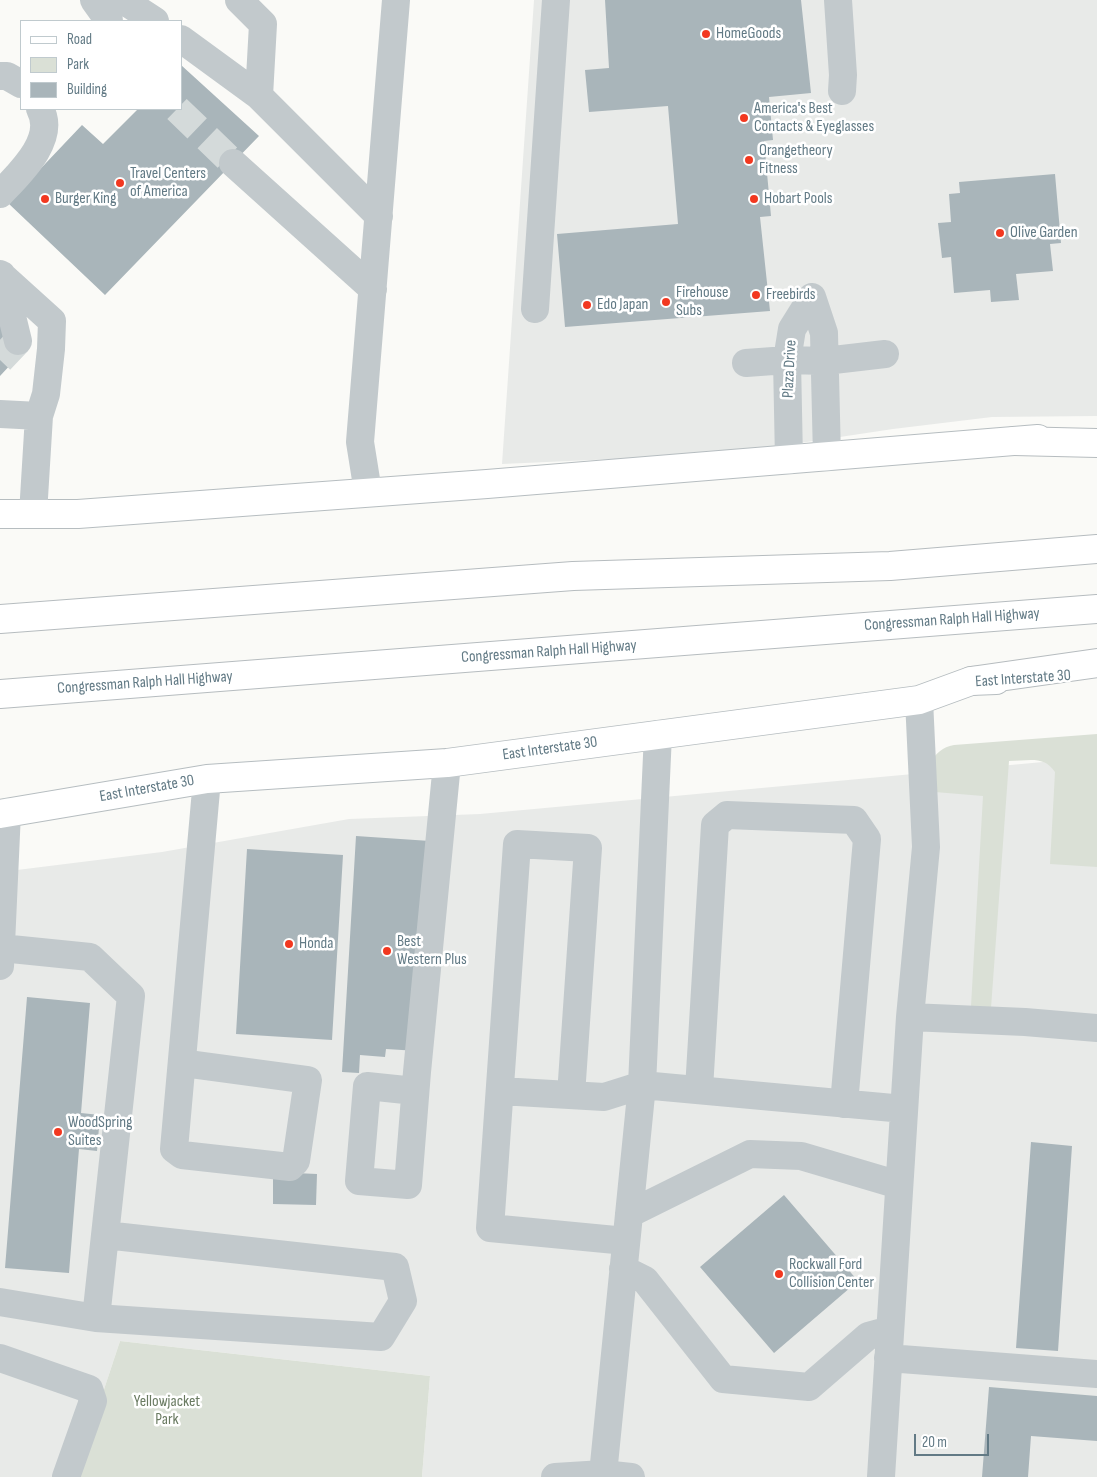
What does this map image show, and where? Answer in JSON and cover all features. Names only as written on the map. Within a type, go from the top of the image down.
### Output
[{"type":"main road","points":[[0,514],[78,514],[789,460],[1097,434]]},
{"type":"main road","points":[[1014,441],[1097,443]]},
{"type":"main road","points":[[0,620],[573,576],[890,566],[1097,549]]},
{"type":"main road","name":"Congressman Ralph Hall Highway","points":[[0,694],[1097,609]]},
{"type":"main road","points":[[971,682],[1097,663]]},
{"type":"main road","name":"East Interstate 30","points":[[4,813],[208,779],[447,763],[919,700],[971,682],[1097,674]]},
{"type":"lane","points":[[94,0],[108,20]]},
{"type":"lane","points":[[123,0],[153,20]]},
{"type":"lane","points":[[239,0],[263,12],[259,96]]},
{"type":"lane","points":[[368,492],[360,442],[396,0]]},
{"type":"lane","points":[[535,309],[556,0]]},
{"type":"lane","points":[[838,0],[844,75],[842,91]]},
{"type":"lane","points":[[182,40],[259,96],[379,216]]},
{"type":"lane","points":[[0,76],[7,76],[20,83]]},
{"type":"lane","points":[[0,194],[36,152],[44,132],[44,116],[41,110]]},
{"type":"lane","points":[[233,163],[373,288]]},
{"type":"lane","points":[[0,276],[18,341]]},
{"type":"lane","points":[[0,276],[52,321],[46,394],[39,416],[33,514]]},
{"type":"lane","name":"Plaza Drive","points":[[789,460],[787,360],[792,329],[812,297],[824,333],[828,456]]},
{"type":"lane","points":[[746,364],[787,360],[825,361],[885,354]]},
{"type":"lane","points":[[0,414],[39,416]]},
{"type":"lane","points":[[881,1477],[910,1017],[926,847],[919,700]]},
{"type":"lane","points":[[603,1476],[642,1085],[658,734]]},
{"type":"lane","points":[[415,1090],[447,763]]},
{"type":"lane","points":[[182,1063],[308,1080],[296,1162],[290,1167],[182,1155],[174,1149],[208,779]]},
{"type":"lane","points":[[4,813],[1,957],[90,957],[131,996],[96,1318]]},
{"type":"lane","points":[[699,1089],[715,825],[727,815],[854,820],[867,839],[844,1104]]},
{"type":"lane","points":[[571,1095],[588,848],[517,844],[490,1228],[626,1241]]},
{"type":"lane","points":[[910,1017],[1025,1022],[1097,1028]]},
{"type":"lane","points":[[500,1091],[604,1097],[642,1085],[904,1110]]},
{"type":"lane","points":[[629,1214],[750,1154],[801,1156],[899,1185]]},
{"type":"lane","points":[[0,1302],[96,1318],[381,1337],[403,1301],[395,1267],[105,1234]]},
{"type":"lane","points":[[623,1270],[645,1280],[724,1379],[809,1387],[868,1336],[890,1330]]},
{"type":"lane","points":[[0,1358],[89,1389],[93,1400],[66,1477]]},
{"type":"lane","points":[[888,1358],[1097,1374]]},
{"type":"lane","points":[[555,1477],[631,1477]]},
{"type":"shaded area","points":[[534,0],[1097,0],[1097,416],[992,417],[893,429],[727,454],[502,464]]},
{"type":"shaded area","points":[[1097,757],[1097,1477],[422,1477],[430,1376],[120,1341],[75,1477],[0,1477],[0,874],[17,870],[162,852],[349,819],[480,814]]},
{"type":"green space","points":[[1097,734],[1097,867],[1050,864],[1055,772],[1046,763],[1041,761],[1009,761],[991,1008],[971,1006],[983,796],[935,792],[930,762],[940,751],[954,745]]},
{"type":"green space","name":"Yellowjacket Park","points":[[120,1341],[430,1376],[422,1477],[75,1477]]},
{"type":"building","points":[[605,0],[801,0],[811,93],[769,97],[773,140],[764,141],[771,216],[760,217],[770,311],[565,327],[557,234],[678,224],[668,106],[589,112],[585,70],[609,68]]},
{"type":"building","name":"Travel Centers of America","points":[[182,66],[259,136],[105,295],[8,203],[82,125],[103,144],[137,110],[182,110]]},
{"type":"building","name":"Olive Garden","points":[[1055,174],[1061,243],[1050,244],[1053,271],[1016,274],[1019,300],[991,302],[990,290],[954,293],[951,257],[942,258],[938,223],[951,222],[949,194],[960,193],[959,182]]},
{"type":"building","points":[[0,325],[26,348],[0,376]]},
{"type":"building","name":"Best Western Plus","points":[[356,836],[430,841],[418,1051],[386,1049],[385,1057],[360,1055],[359,1073],[342,1072]]},
{"type":"building","name":"Honda","points":[[247,849],[343,855],[332,1040],[236,1034]]},
{"type":"building","name":"WoodSpring Suites","points":[[27,997],[90,1003],[81,1113],[100,1115],[97,1151],[79,1149],[69,1273],[5,1268]]},
{"type":"building","points":[[1031,1142],[1072,1146],[1058,1351],[1016,1348]]},
{"type":"building","points":[[273,1172],[317,1174],[316,1205],[273,1204]]},
{"type":"building","name":"Rockwall Ford Collision Center","points":[[784,1195],[858,1281],[774,1353],[700,1267]]},
{"type":"building","points":[[989,1387],[1097,1396],[1097,1441],[1031,1436],[1028,1477],[982,1477]]},
{"type":"tunnel","points":[[178,110],[233,163]]},
{"type":"tunnel","points":[[0,360],[18,341]]},
{"type":"place","name":"HomeGoods","points":[[706,34]]},
{"type":"place","name":"America's Best Contacts & Eyeglasses","points":[[744,118]]},
{"type":"place","name":"Orangetheory Fitness","points":[[749,160]]},
{"type":"place","name":"Travel Centers of America","points":[[120,183]]},
{"type":"place","name":"Burger King","points":[[45,199]]},
{"type":"place","name":"Hobart Pools","points":[[754,199]]},
{"type":"place","name":"Olive Garden","points":[[1000,233]]},
{"type":"place","name":"Freebirds","points":[[756,295]]},
{"type":"place","name":"Firehouse Subs","points":[[666,302]]},
{"type":"place","name":"Edo Japan","points":[[587,305]]},
{"type":"place","name":"Honda","points":[[289,944]]},
{"type":"place","name":"Best Western Plus","points":[[387,951]]},
{"type":"place","name":"WoodSpring Suites","points":[[58,1132]]},
{"type":"place","name":"Rockwall Ford Collision Center","points":[[779,1274]]}]
